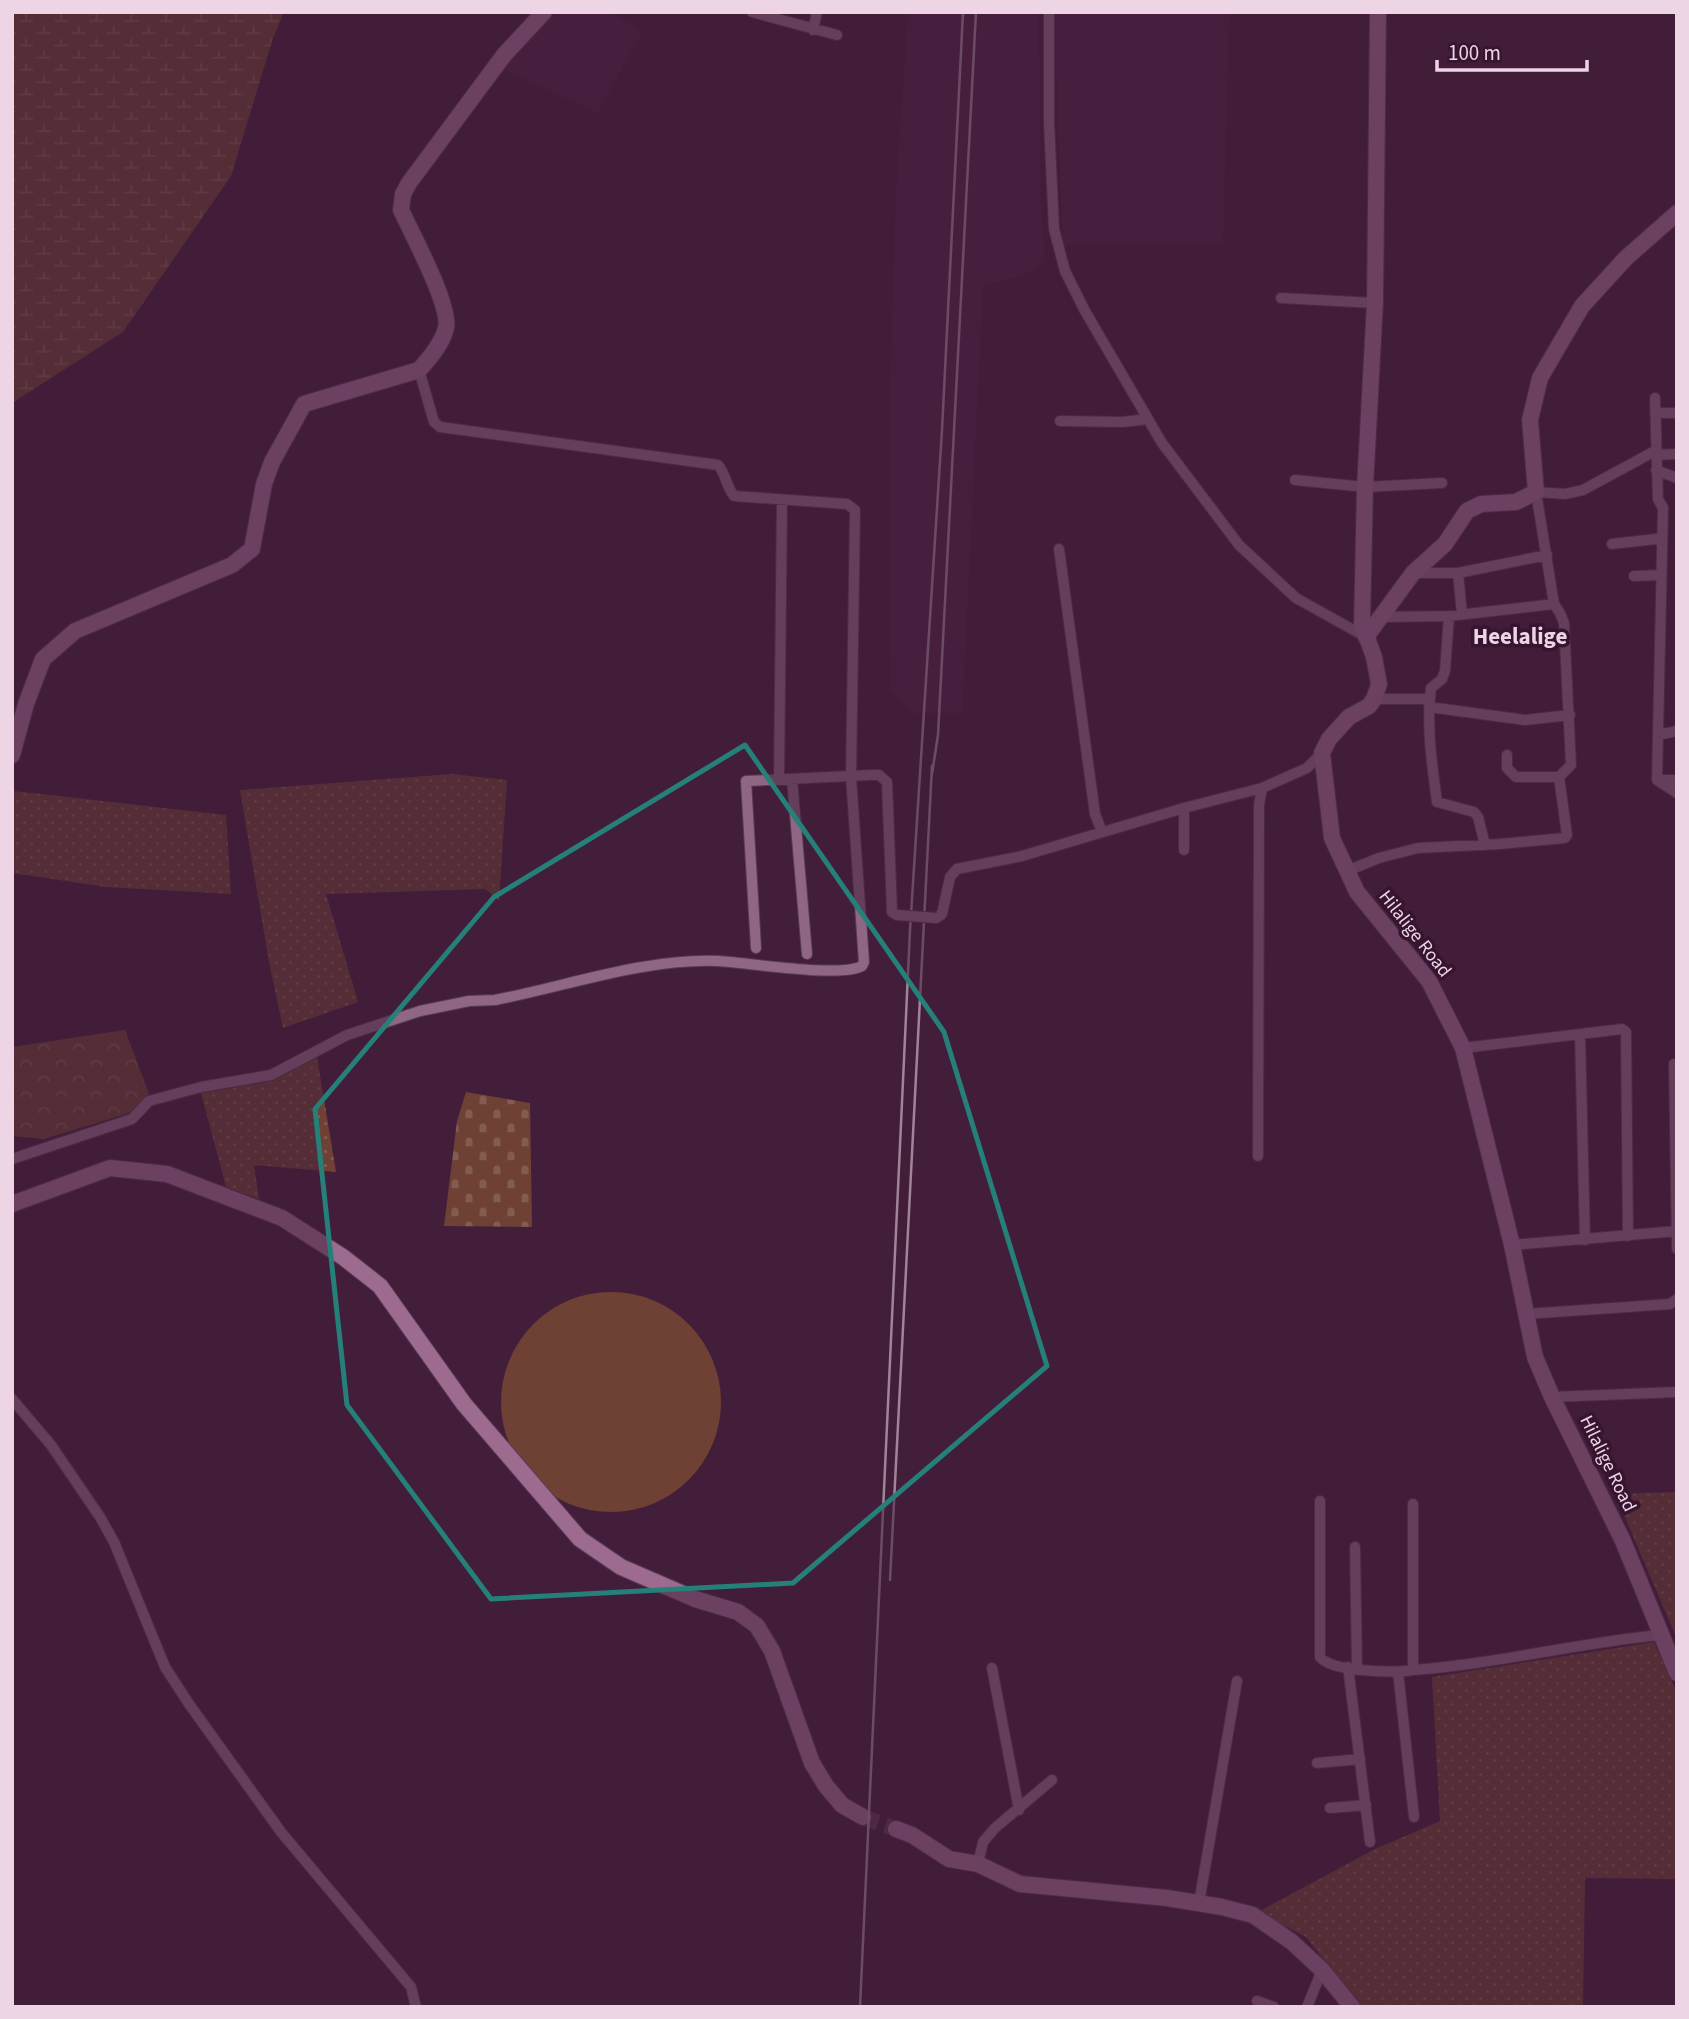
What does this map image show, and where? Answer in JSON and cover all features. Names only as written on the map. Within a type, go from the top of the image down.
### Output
[{"type":"street","points":[[12,755],[26,704],[43,659],[75,631],[232,565],[252,549],[264,484],[272,462],[304,404],[419,370],[430,359],[446,326],[443,304],[401,210],[403,194],[504,55],[544,12]]},
{"type":"street","points":[[813,30],[817,12]]},
{"type":"street","points":[[1049,12],[1054,229],[1065,271],[1085,311],[1162,443],[1239,545],[1296,598],[1366,637]]},
{"type":"street","points":[[756,948],[746,781],[879,775],[887,782],[892,912],[897,915],[936,918],[942,914],[950,877],[957,869],[1022,856],[1262,788],[1307,768],[1349,717],[1368,706],[1374,699],[1379,684],[1374,657],[1362,624],[1365,487],[1375,303],[1378,12]]},
{"type":"street","points":[[754,13],[837,35]]},
{"type":"street","points":[[1507,755],[1507,768],[1516,777],[1559,777],[1571,765],[1564,623],[1553,604],[1536,492],[1530,420],[1540,378],[1581,306],[1626,258],[1677,213]]},
{"type":"street","points":[[1281,298],[1375,303]]},
{"type":"street","points":[[12,1159],[132,1119],[149,1101],[201,1087],[271,1075],[346,1035],[420,1011],[469,1001],[495,1000],[667,962],[718,961],[808,969],[858,968],[864,962],[851,777],[855,510],[847,504],[734,496],[727,487],[724,471],[718,465],[436,426],[419,370]]},
{"type":"street","points":[[1655,398],[1658,499],[1663,508],[1657,780]]},
{"type":"street","points":[[1655,414],[1677,413]]},
{"type":"street","points":[[1060,421],[1123,422],[1148,419]]},
{"type":"street","points":[[1366,637],[1413,573],[1446,544],[1467,511],[1481,504],[1516,502],[1536,492],[1566,494],[1583,490],[1655,453],[1677,454]]},
{"type":"street","points":[[1656,470],[1677,478]]},
{"type":"street","points":[[1294,480],[1365,487],[1442,483]]},
{"type":"street","points":[[779,779],[782,501]]},
{"type":"street","points":[[1612,544],[1656,539],[1662,542]]},
{"type":"street","points":[[1059,549],[1095,814],[1102,832]]},
{"type":"street","points":[[1413,573],[1458,573],[1546,555]]},
{"type":"street","points":[[1458,573],[1462,614]]},
{"type":"street","points":[[1634,576],[1661,575]]},
{"type":"street","points":[[1381,617],[1449,617],[1553,604]]},
{"type":"street","points":[[1449,617],[1445,671],[1442,679],[1431,688],[1429,703],[1437,802],[1474,812],[1478,817],[1485,845]]},
{"type":"street","points":[[1374,699],[1429,703],[1525,720],[1570,715]]},
{"type":"street","points":[[1658,735],[1677,731]]},
{"type":"street","name":"Hilalige Road","points":[[1322,753],[1332,838],[1357,892],[1429,981],[1463,1048],[1512,1245],[1535,1357],[1623,1541],[1677,1674]]},
{"type":"street","points":[[1347,871],[1379,858],[1418,848],[1565,838],[1567,835],[1559,777]]},
{"type":"street","points":[[792,779],[807,954]]},
{"type":"street","points":[[1657,780],[1677,780]]},
{"type":"street","points":[[1657,780],[1677,793]]},
{"type":"street","points":[[1258,1156],[1259,805],[1262,788]]},
{"type":"street","points":[[1184,808],[1184,850]]},
{"type":"street","points":[[1463,1048],[1622,1030],[1627,1035],[1628,1236]]},
{"type":"street","points":[[1580,1034],[1585,1240]]},
{"type":"street","points":[[1674,1064],[1677,1249]]},
{"type":"street","points":[[12,1204],[110,1168],[167,1174],[282,1218],[343,1257],[380,1286],[464,1404],[580,1539],[621,1567],[695,1599],[738,1612],[757,1626],[772,1651],[812,1763],[842,1805],[863,1817]]},
{"type":"street","points":[[1512,1245],[1676,1231]]},
{"type":"street","points":[[1526,1314],[1670,1304],[1677,1299]]},
{"type":"street","points":[[1552,1397],[1677,1392]]},
{"type":"street","points":[[12,1399],[51,1445],[100,1517],[114,1542],[165,1667],[189,1704],[281,1832],[411,1987],[416,2007]]},
{"type":"street","points":[[1320,1501],[1320,1657],[1326,1663],[1398,1672],[1448,1668],[1660,1635]]},
{"type":"street","points":[[1413,1504],[1413,1670]]},
{"type":"street","points":[[1355,1547],[1352,1668],[1370,1842]]},
{"type":"street","points":[[992,1668],[1018,1810]]},
{"type":"street","points":[[1398,1672],[1414,1817]]},
{"type":"street","points":[[1199,1903],[1237,1681]]},
{"type":"street","points":[[1317,1763],[1360,1759]]},
{"type":"street","points":[[978,1864],[983,1842],[995,1828],[1052,1780]]},
{"type":"street","points":[[1330,1808],[1366,1805]]},
{"type":"street","points":[[896,1829],[912,1835],[949,1859],[978,1864],[1020,1884],[1167,1898],[1253,1915],[1292,1942],[1322,1970],[1352,2007]]},
{"type":"street","points":[[1307,2007],[1322,1970]]},
{"type":"street","points":[[1257,2001],[1274,2007]]},
{"type":"highlighted area","points":[[745,745],[944,1032],[1047,1366],[793,1583],[491,1599],[347,1405],[315,1109],[494,897]]},
{"type":"shaded area","points":[[558,12],[609,12],[643,31],[597,113],[503,68],[519,48]]},
{"type":"shaded area","points":[[908,12],[1039,12],[1040,187],[1045,263],[1019,277],[983,285],[962,713],[912,713],[891,691],[889,434],[896,193]]},
{"type":"shaded area","points":[[1054,12],[1229,12],[1223,243],[1063,244]]},
{"type":"green space","points":[[12,12],[284,12],[273,38],[231,176],[123,332],[12,403]]},
{"type":"green space","points":[[452,774],[507,780],[499,900],[485,889],[326,894],[358,1002],[283,1028],[240,790]]},
{"type":"green space","points":[[14,791],[226,815],[231,894],[106,887],[12,873]]},
{"type":"green space","points":[[125,1030],[149,1094],[129,1113],[44,1139],[12,1136],[12,1047]]},
{"type":"green space","points":[[317,1057],[336,1172],[254,1165],[259,1199],[226,1187],[201,1093],[272,1081]]},
{"type":"green space","points":[[466,1092],[530,1103],[532,1227],[444,1226],[457,1121]]},
{"type":"green space","points":[[600,1292],[622,1292],[653,1300],[672,1310],[689,1324],[703,1341],[713,1360],[721,1402],[713,1444],[703,1463],[689,1480],[672,1494],[653,1504],[622,1512],[600,1512],[559,1499],[541,1487],[526,1472],[509,1444],[501,1413],[501,1391],[514,1350],[526,1332],[541,1317],[569,1300]]},
{"type":"green space","points":[[1677,1492],[1677,1639],[1615,1494]]},
{"type":"green space","points":[[1654,1642],[1677,1692],[1677,1879],[1585,1878],[1583,2007],[1361,2007],[1306,1937],[1258,1912],[1373,1850],[1440,1821],[1432,1677]]},
{"type":"tunnel","points":[[863,1817],[896,1829]]},
{"type":"railway","points":[[860,2007],[910,930],[942,430],[963,12]]},
{"type":"railway","points":[[932,774],[938,735],[976,12]]},
{"type":"railway","points":[[890,1580],[932,766]]},
{"type":"district","name":"Heelalige","points":[[1520,636]]}]
